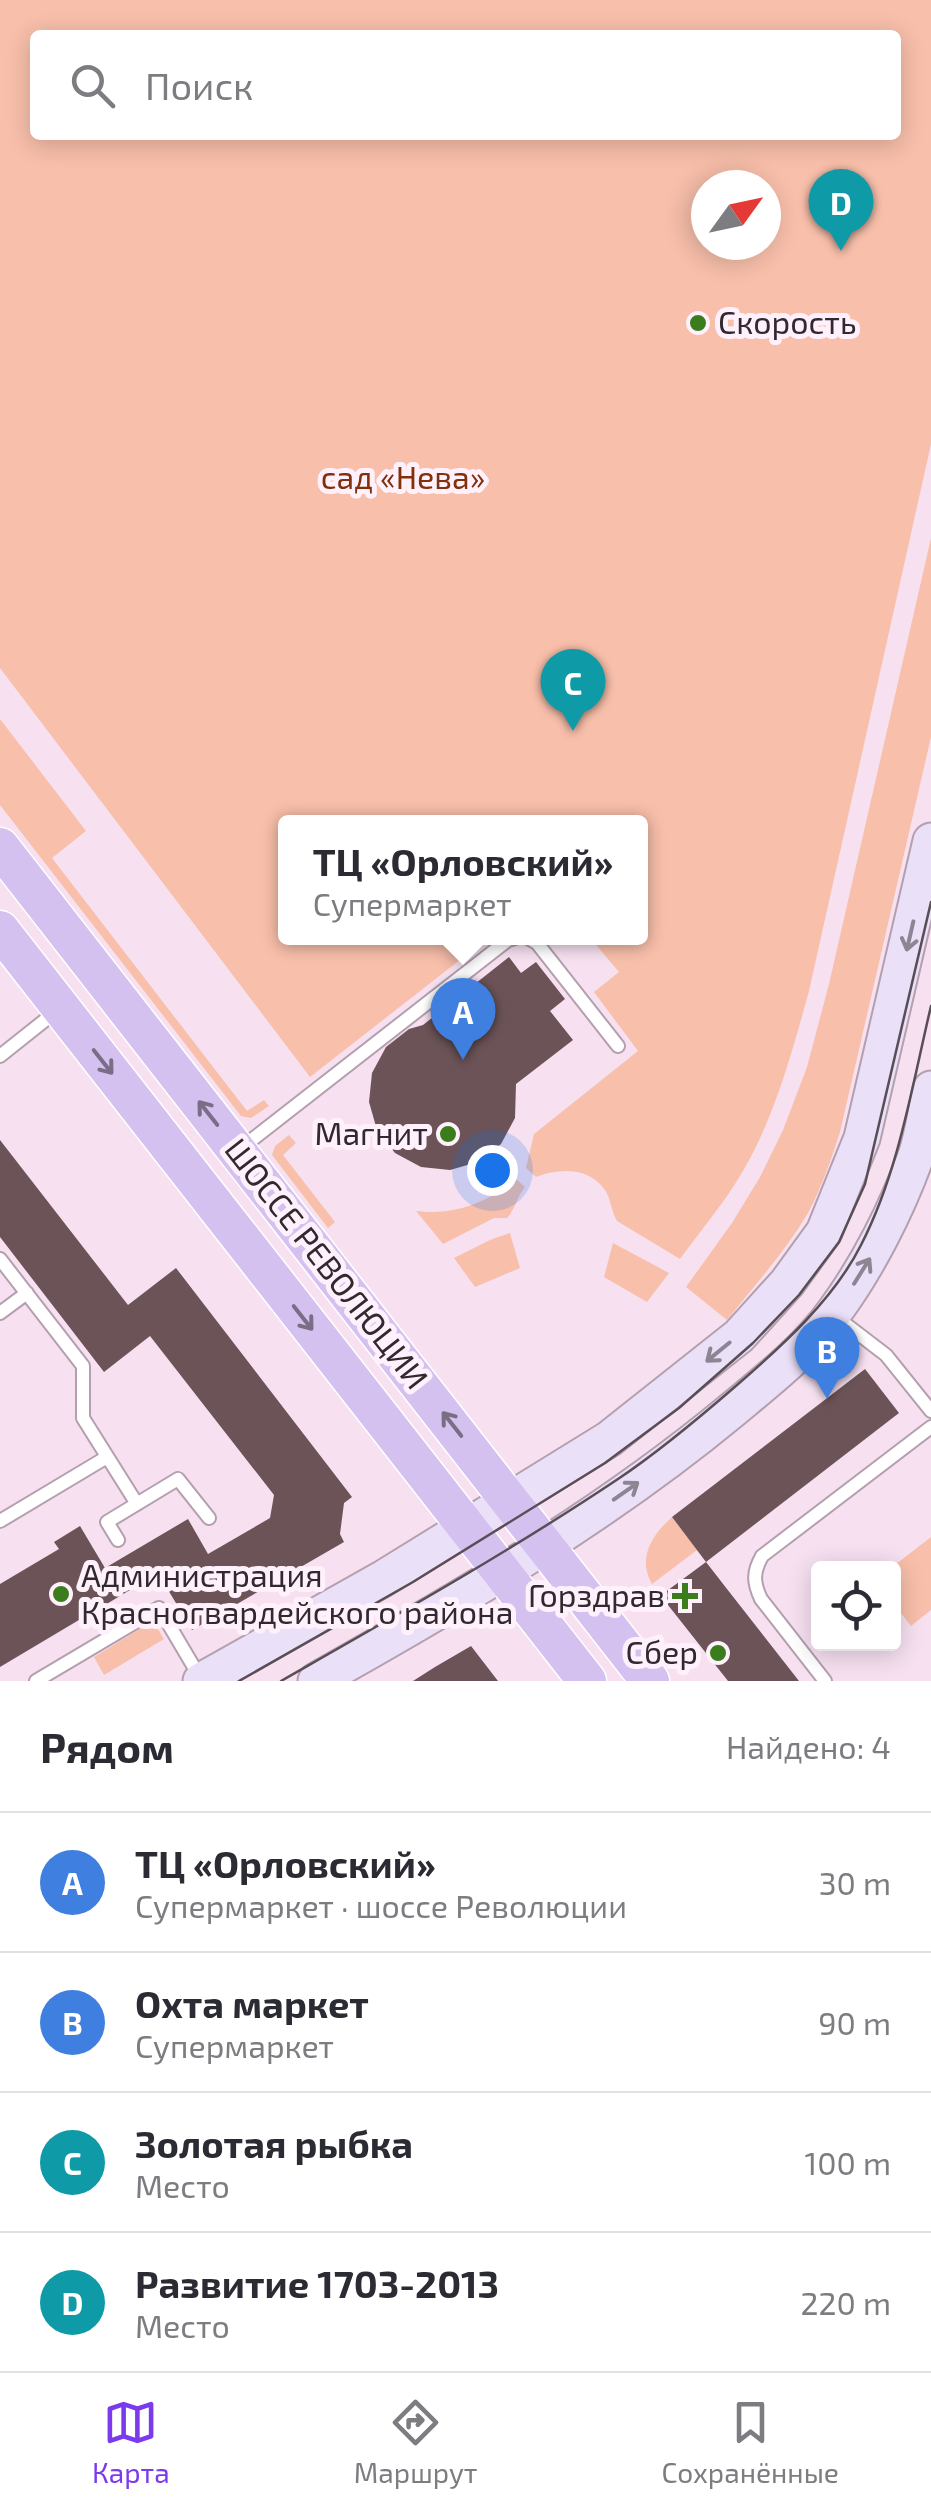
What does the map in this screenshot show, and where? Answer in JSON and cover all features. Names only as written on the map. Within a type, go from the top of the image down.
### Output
[{"type":"main road","points":[[202,1681],[468,1528],[609,1438],[739,1336],[787,1282],[824,1232],[862,1138],[931,840]]},
{"type":"main road","name":"ШОССЕ РЕВОЛЮЦИИ","points":[[0,847],[650,1681]]},
{"type":"main road","name":"ШОССЕ РЕВОЛЮЦИИ","points":[[0,930],[587,1681]]},
{"type":"main road","points":[[316,1681],[546,1546],[706,1432],[780,1371],[832,1315],[869,1261],[917,1154],[931,1090]]},
{"type":"lane","points":[[237,1151],[502,945]]},
{"type":"lane","points":[[539,945],[618,1046]]},
{"type":"lane","points":[[0,1056],[60,1008]]},
{"type":"lane","points":[[0,1259],[83,1366],[83,1418],[136,1504]]},
{"type":"lane","points":[[0,1313],[27,1294]]},
{"type":"lane","points":[[832,1315],[886,1355],[931,1411]]},
{"type":"lane","points":[[825,1681],[760,1599],[754,1584],[755,1569],[762,1556],[931,1428]]},
{"type":"lane","points":[[0,1521],[107,1457]]},
{"type":"lane","points":[[118,1540],[107,1522],[178,1480],[210,1518]]},
{"type":"lane","points":[[36,1681],[158,1608],[202,1681]]},
{"type":"green space","name":"сад «Нева»","points":[[0,0],[931,0],[931,444],[809,991],[789,1060],[743,1171],[680,1259],[617,1221],[605,1190],[591,1177],[564,1171],[536,1177],[526,1168],[534,1134],[638,1051],[594,992],[619,972],[596,945],[648,945],[648,815],[278,815],[278,945],[479,945],[310,1077],[0,668]]},
{"type":"green space","points":[[931,538],[931,737],[840,1132],[808,1213],[780,1255],[727,1320],[686,1287],[760,1177],[807,1067]]},
{"type":"green space","points":[[0,719],[86,831],[52,858],[247,1111],[264,1100],[269,1106],[251,1118],[241,1116],[0,805]]},
{"type":"green space","points":[[289,1135],[296,1143],[283,1155],[335,1222],[328,1228],[272,1155],[275,1146]]},
{"type":"green space","points":[[516,1179],[525,1187],[507,1218],[494,1218],[443,1244],[416,1211],[469,1206]]},
{"type":"green space","points":[[510,1233],[520,1268],[475,1287],[454,1258]]},
{"type":"green space","points":[[613,1243],[669,1273],[647,1302],[604,1277]]},
{"type":"green space","points":[[672,1517],[697,1550],[652,1584],[646,1556],[658,1531]]},
{"type":"green space","points":[[931,1537],[931,1610],[911,1626],[901,1613],[900,1561]]},
{"type":"green space","points":[[153,1621],[164,1639],[104,1675],[94,1657]]},
{"type":"building","points":[[509,957],[521,973],[536,962],[565,999],[550,1011],[573,1040],[516,1084],[515,1118],[501,1144],[478,1162],[450,1170],[421,1167],[395,1153],[377,1130],[369,1102],[372,1073],[386,1047],[409,1029],[423,1025]]},
{"type":"building","points":[[0,1140],[128,1305],[176,1268],[352,1497],[344,1503],[340,1534],[344,1542],[192,1630],[158,1573],[105,1605],[101,1617],[89,1614],[0,1667],[0,1584],[59,1549],[54,1542],[80,1526],[105,1568],[188,1519],[208,1554],[270,1518],[274,1495],[150,1336],[104,1372],[0,1237]]},
{"type":"building","points":[[865,1369],[899,1413],[706,1562],[672,1517]]},
{"type":"building","points":[[706,1562],[799,1681],[728,1681],[660,1596]]},
{"type":"building","points":[[471,1646],[498,1681],[413,1681],[435,1667]]},
{"type":"tram line","points":[[239,1681],[413,1582],[605,1463],[679,1408],[753,1343],[799,1295],[839,1242],[865,1184],[931,902]]},
{"type":"tram line","points":[[281,1681],[494,1558],[618,1479],[708,1410],[806,1321],[850,1265],[874,1217],[903,1128],[931,1006]]},
{"type":"place","name":"Развитие 1703-2013","points":[[841,251]]},
{"type":"place","name":"Скорость","points":[[698,323]]},
{"type":"place","name":"Золотая рыбка","points":[[573,731]]},
{"type":"place","name":"ТЦ «Орловский»","points":[[463,1060]]},
{"type":"place","name":"Магнит","points":[[448,1134]]},
{"type":"place","name":"Охта маркет","points":[[827,1399]]},
{"type":"place","name":"Администрация Красногвардейского района","points":[[61,1594]]},
{"type":"place","name":"Горздрав","points":[[685,1596]]},
{"type":"place","name":"Сбер","points":[[718,1653]]}]
